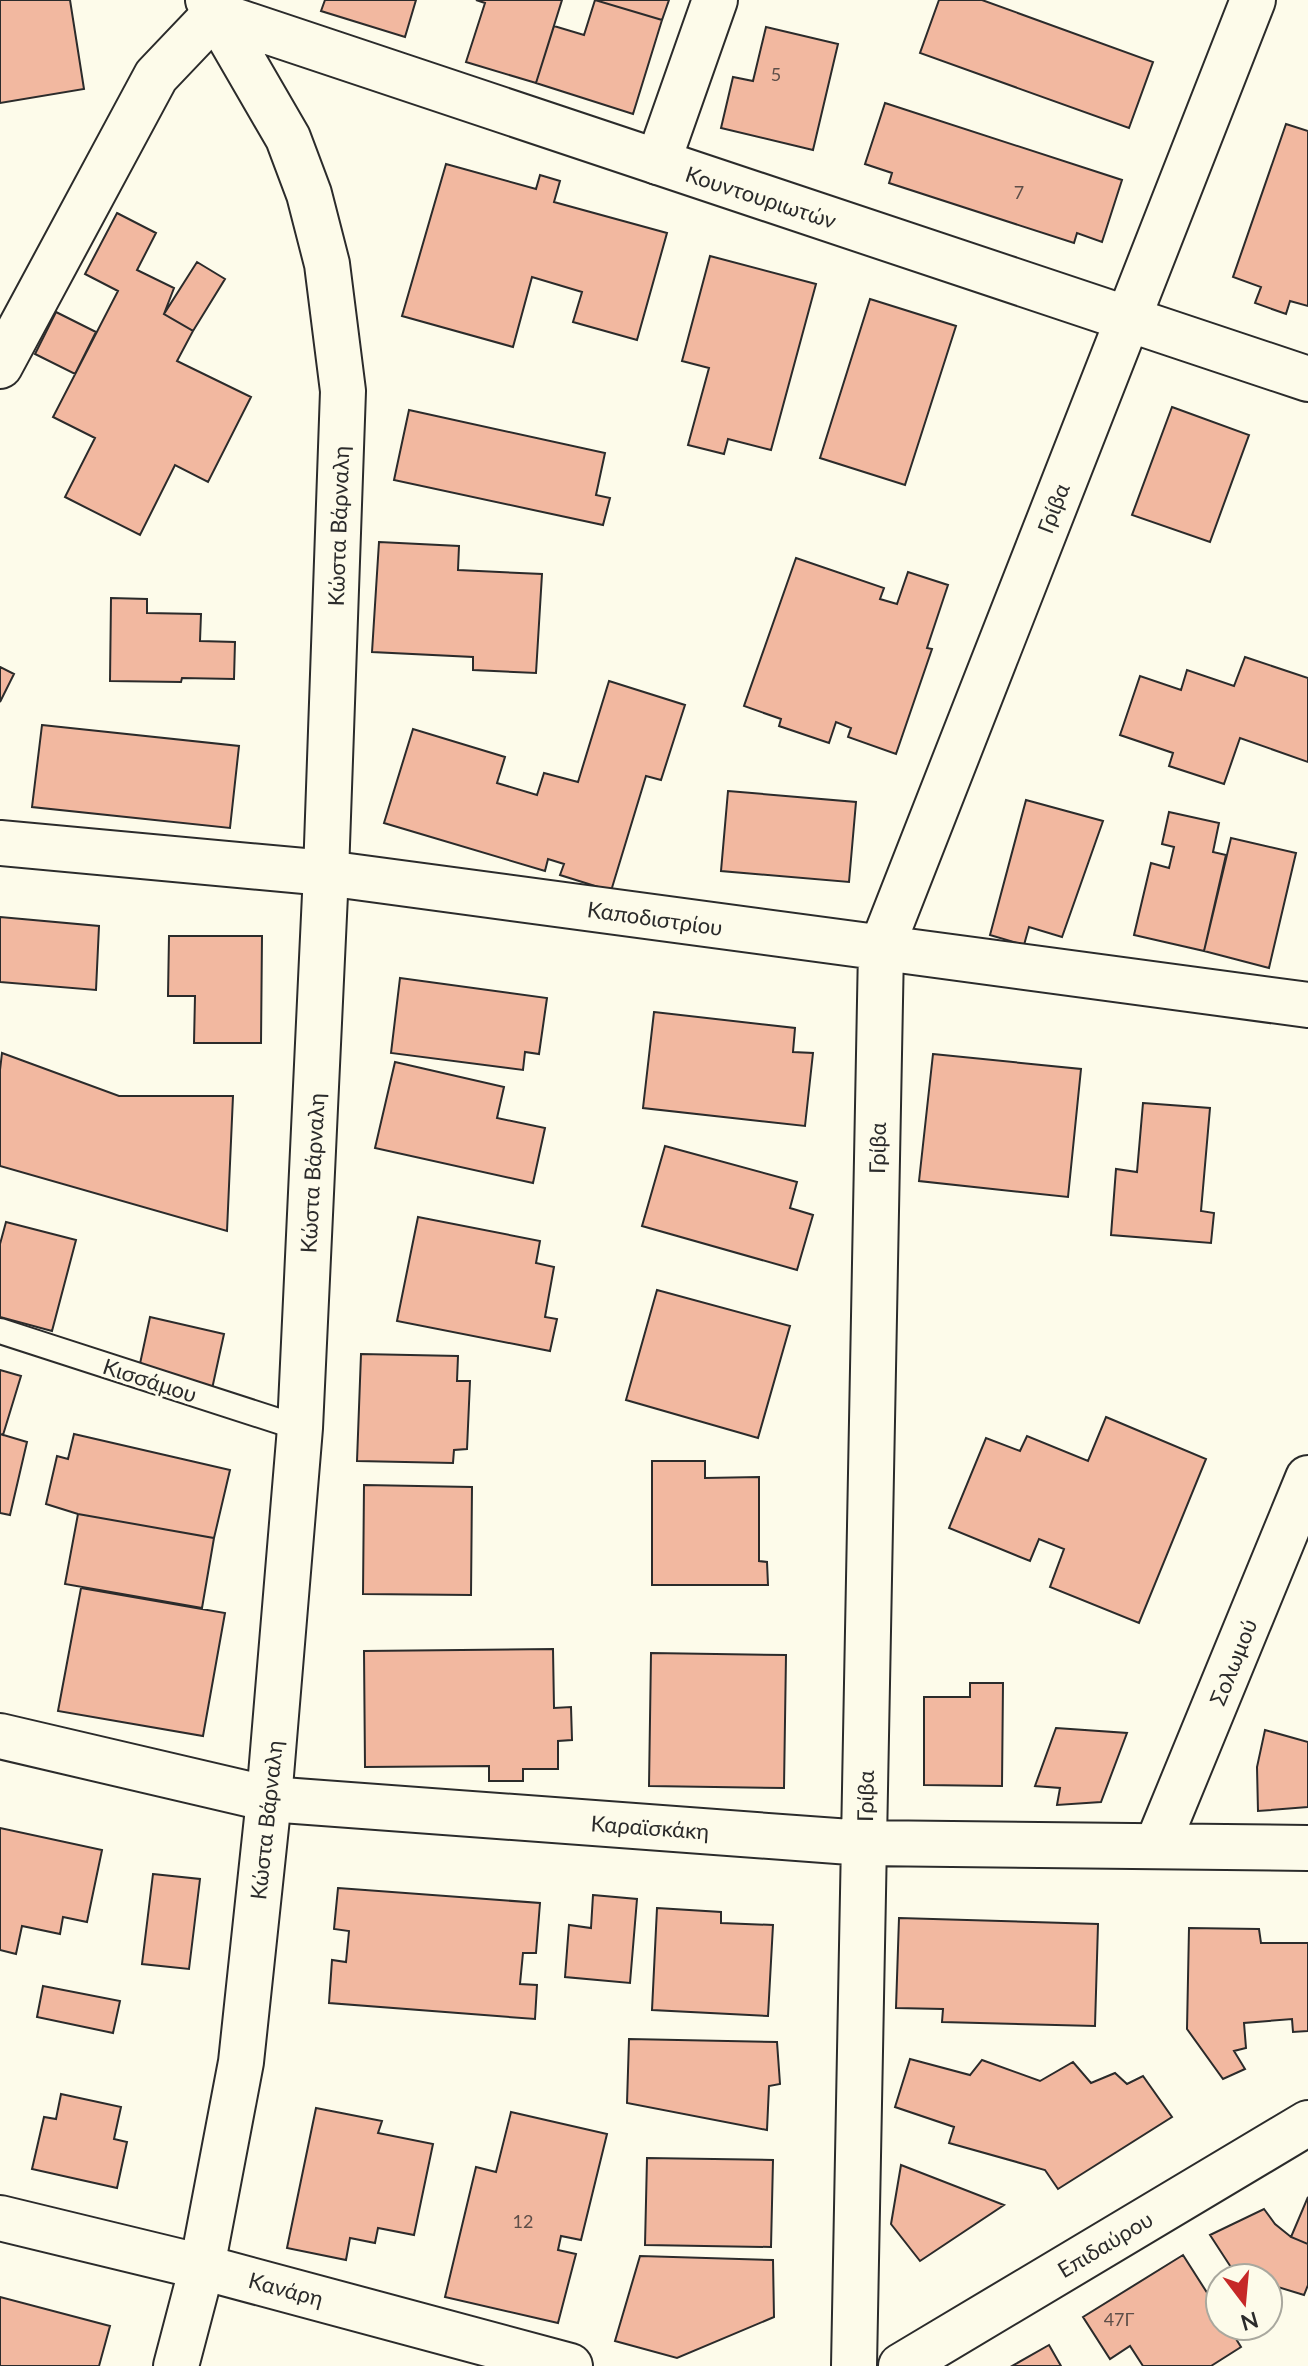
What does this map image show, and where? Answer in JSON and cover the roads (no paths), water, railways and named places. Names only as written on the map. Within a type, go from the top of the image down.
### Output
[{"type":"street","points":[[658,162],[715,0]]},
{"type":"street","name":"Γρίβα","points":[[854,2366],[881,949],[1253,0]]},
{"type":"street","points":[[0,366],[156,76],[212,7]]},
{"type":"street","name":"Κουντουριωτών","points":[[212,7],[658,162],[1308,379]]},
{"type":"street","name":"Κώστα Βάρναλη","points":[[176,2366],[202,2267],[241,2062],[269,1799],[300,1428],[326,873],[343,391],[327,264],[309,194],[288,138],[212,7]]},
{"type":"street","name":"Καποδιστρίου","points":[[0,843],[326,873],[1308,1005]]},
{"type":"street","name":"Σολωμού","points":[[1157,1845],[1308,1478]]},
{"type":"street","name":"Καραϊσκάκη","points":[[0,1736],[269,1799],[864,1843],[1308,1848]]},
{"type":"street","name":"Επιδαύρου","points":[[901,2366],[1308,2123]]},
{"type":"street","name":"Κανάρη","points":[[0,2218],[202,2267],[570,2366]]},
{"type":"lane","name":"Κισσάμου","points":[[0,1331],[300,1428]]}]
